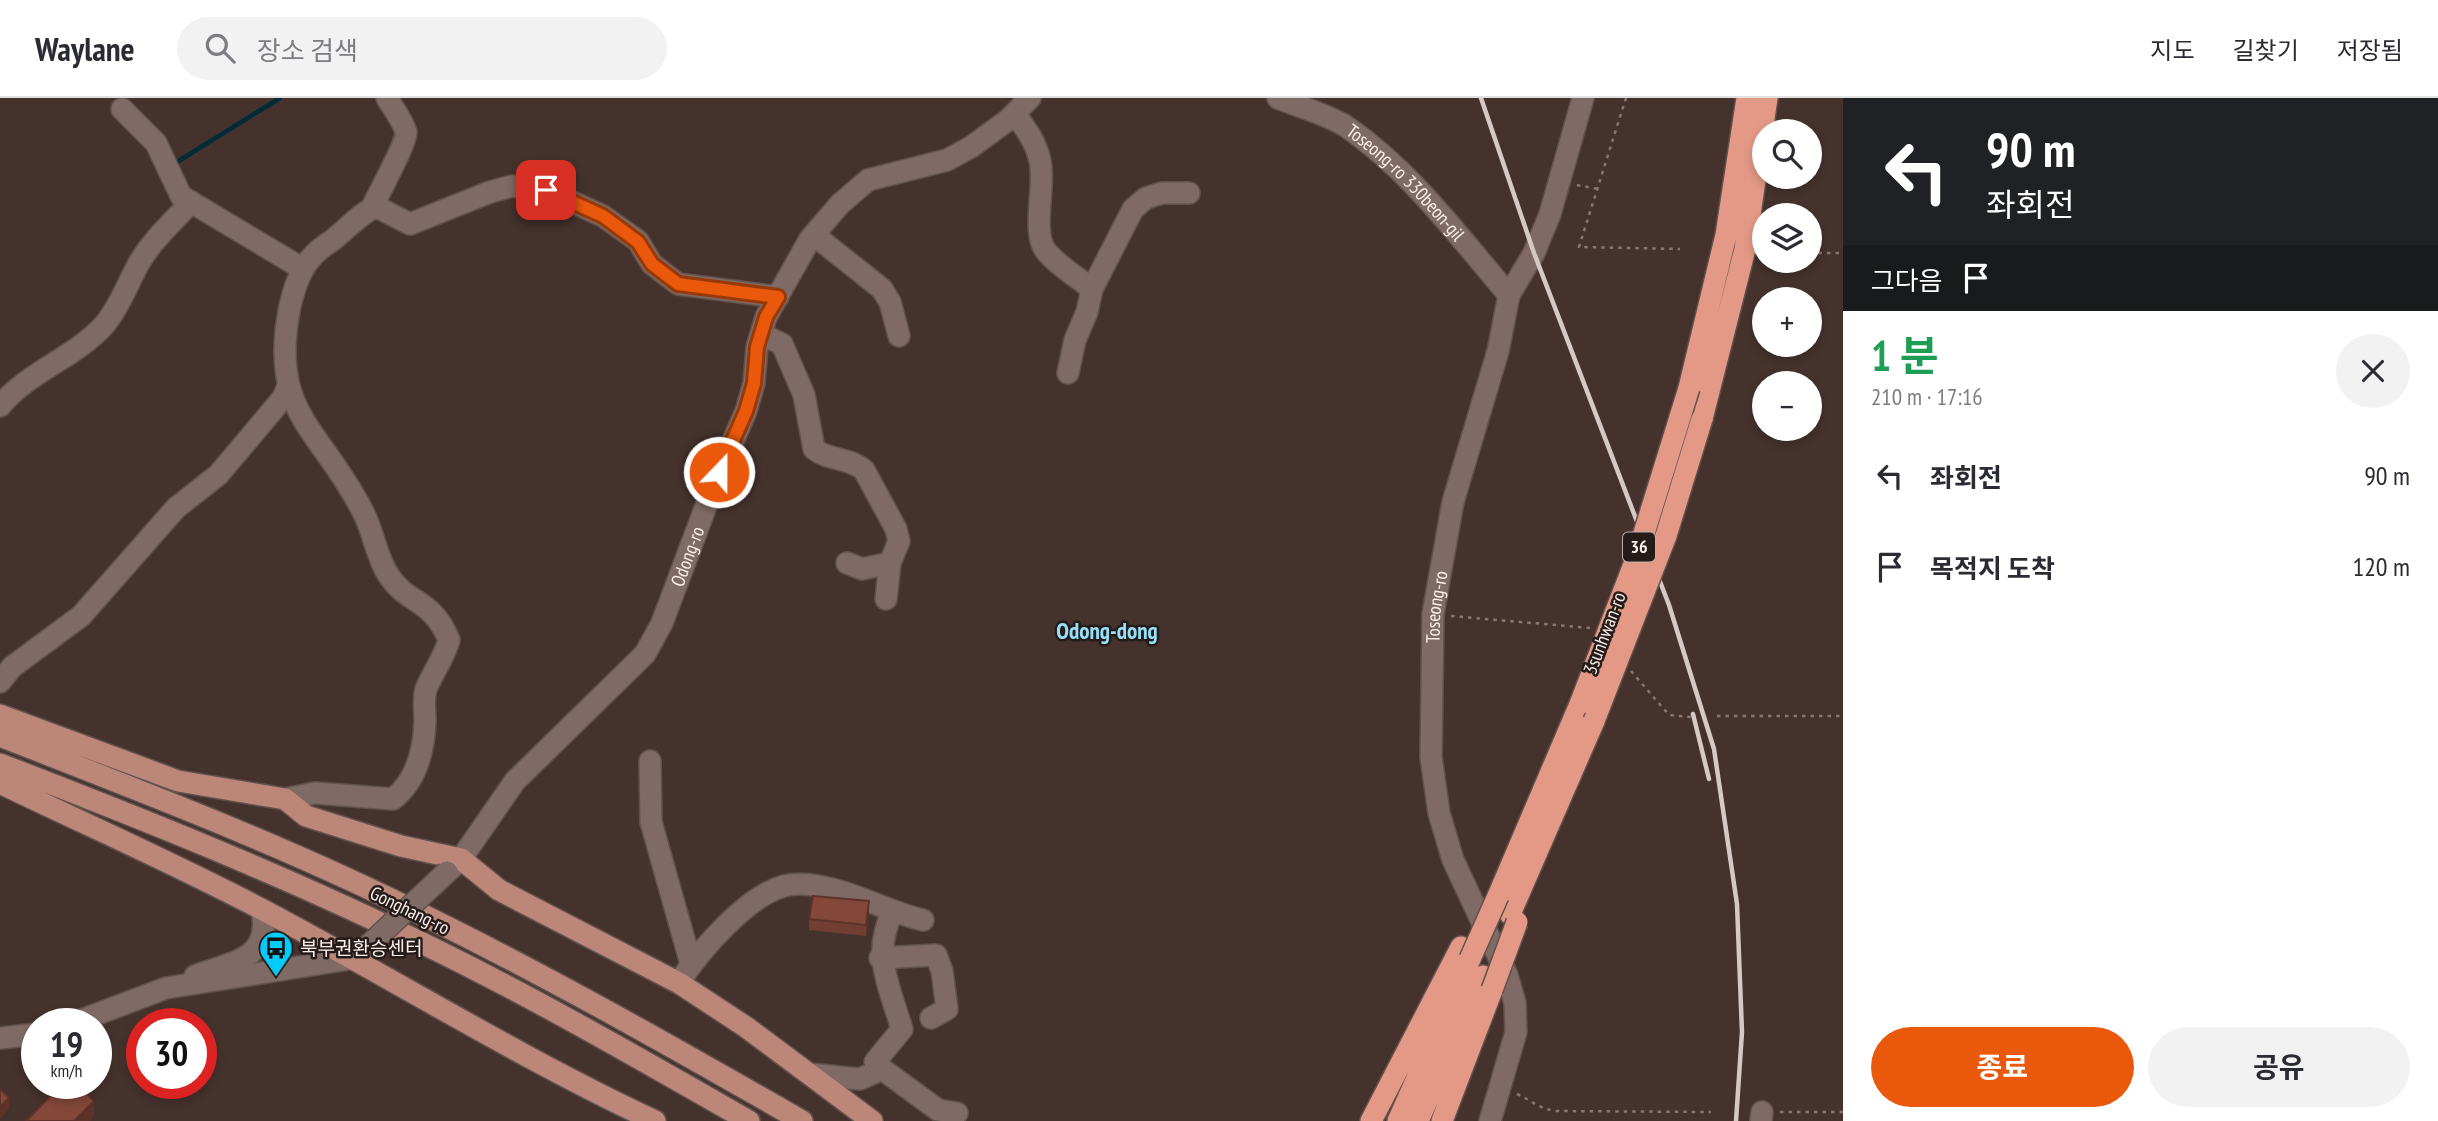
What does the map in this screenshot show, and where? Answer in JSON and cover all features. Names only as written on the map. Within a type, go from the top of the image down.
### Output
[{"type":"highway","name":"3sunhwan-ro","points":[[1418,1121],[1476,968],[1494,891],[1580,704],[1639,548],[1689,388],[1726,235],[1747,98]]},
{"type":"highway","name":"3sunhwan-ro","points":[[1398,1121],[1476,968],[1514,918],[1666,536],[1702,419],[1745,249],[1767,98]]},
{"type":"highway","points":[[1371,1121],[1476,968]]},
{"type":"highway","points":[[1442,1121],[1476,968]]},
{"type":"main road","points":[[0,715],[178,780],[285,799],[306,816],[454,865],[679,983],[872,1121]]},
{"type":"main road","name":"Gonghang-ro","points":[[0,736],[258,840],[424,915],[621,1018],[802,1121]]},
{"type":"main road","name":"Gonghang-ro","points":[[0,764],[221,852],[414,939],[576,1024],[749,1121]]},
{"type":"main road","points":[[0,783],[166,859],[262,909],[565,1079],[655,1121]]},
{"type":"street","points":[[285,799],[316,793],[394,799],[409,782],[424,741],[426,689],[443,659],[449,640],[443,626],[429,607],[390,578],[364,512],[314,440],[288,386],[284,370],[286,327],[296,280],[321,248],[372,208],[389,169],[407,141],[406,133],[387,98]]},
{"type":"street","name":"Odong-ro","points":[[349,959],[370,944],[454,865],[515,780],[645,654],[662,623],[712,490],[746,411],[761,334],[778,297],[814,235],[840,204],[869,180],[947,160],[971,148],[1015,114],[1030,98]]},
{"type":"street","name":"Toseong-ro 330beon-gil","points":[[1278,98],[1345,125],[1362,139],[1434,202],[1509,296]]},
{"type":"street","name":"Toseong-ro","points":[[1490,1121],[1516,1032],[1515,1003],[1507,975],[1453,860],[1438,813],[1431,757],[1433,614],[1453,502],[1498,351],[1509,296],[1534,253],[1561,182],[1583,98]]},
{"type":"street","points":[[122,109],[156,143],[181,196],[303,269]]},
{"type":"street","points":[[1015,114],[1032,137],[1041,162],[1043,181],[1040,223],[1045,250],[1092,289]]},
{"type":"street","points":[[372,208],[381,209],[410,224],[512,186],[546,190],[603,216],[638,242],[652,264],[678,284],[778,297]]},
{"type":"street","points":[[1068,373],[1075,340],[1087,312],[1092,289],[1133,209],[1146,198],[1162,192],[1189,193]]},
{"type":"street","points":[[0,405],[21,384],[64,359],[106,323],[158,235],[191,202]]},
{"type":"street","points":[[814,235],[882,289],[890,302],[899,336]]},
{"type":"street","points":[[761,334],[782,344],[804,395],[814,449],[822,455],[856,463],[873,484],[899,541],[890,563],[886,599]]},
{"type":"street","points":[[4,671],[81,616],[176,508],[218,475],[283,398],[288,386]]},
{"type":"street","points":[[847,563],[862,569],[890,563]]},
{"type":"street","points":[[650,761],[651,822],[691,964]]},
{"type":"street","points":[[679,983],[691,964],[755,901],[782,887],[800,884],[833,889],[892,913],[923,920]]},
{"type":"street","points":[[112,1008],[242,959],[258,948],[264,935],[262,909]]},
{"type":"street","points":[[892,913],[883,931],[880,958],[902,1028],[875,1062],[939,1110],[957,1113]]},
{"type":"street","points":[[880,958],[936,955],[942,971],[947,1009],[932,1018]]},
{"type":"street","points":[[166,988],[349,959]]},
{"type":"street","points":[[0,1038],[21,1036]]},
{"type":"street","points":[[809,1074],[860,1079],[882,1069]]},
{"type":"path","points":[[1626,98],[1579,247],[1680,249]]},
{"type":"path","points":[[1561,182],[1598,190]]},
{"type":"path","points":[[1822,253],[1843,253]]},
{"type":"path","points":[[1433,614],[1591,628]]},
{"type":"path","points":[[1625,664],[1669,715],[1691,717]]},
{"type":"path","points":[[1717,716],[1843,716]]},
{"type":"path","points":[[1499,1087],[1531,1100],[1540,1109],[1711,1112]]},
{"type":"path","points":[[1762,1117],[1843,1112]]},
{"type":"building","points":[[813,896],[869,901],[866,925],[809,919]]},
{"type":"building","points":[[0,1089],[9,1098],[0,1107]]},
{"type":"building","points":[[47,1099],[94,1101],[74,1121],[26,1121]]},
{"type":"waterway","points":[[177,162],[280,98]]},
{"type":"railway","points":[[1481,98],[1534,253],[1669,605],[1714,749],[1737,904],[1742,1032],[1736,1121]]},
{"type":"railway","points":[[1693,714],[1709,779]]},
{"type":"place","name":"북부권환승센터","points":[[276,978]]},
{"type":"district","name":"Odong-dong","points":[[1107,631]]},
{"type":"route","points":[[546,190],[603,216],[638,242],[652,264],[667,279],[695,288],[778,297],[766,317],[757,347],[754,383],[746,411],[719,472]]}]
